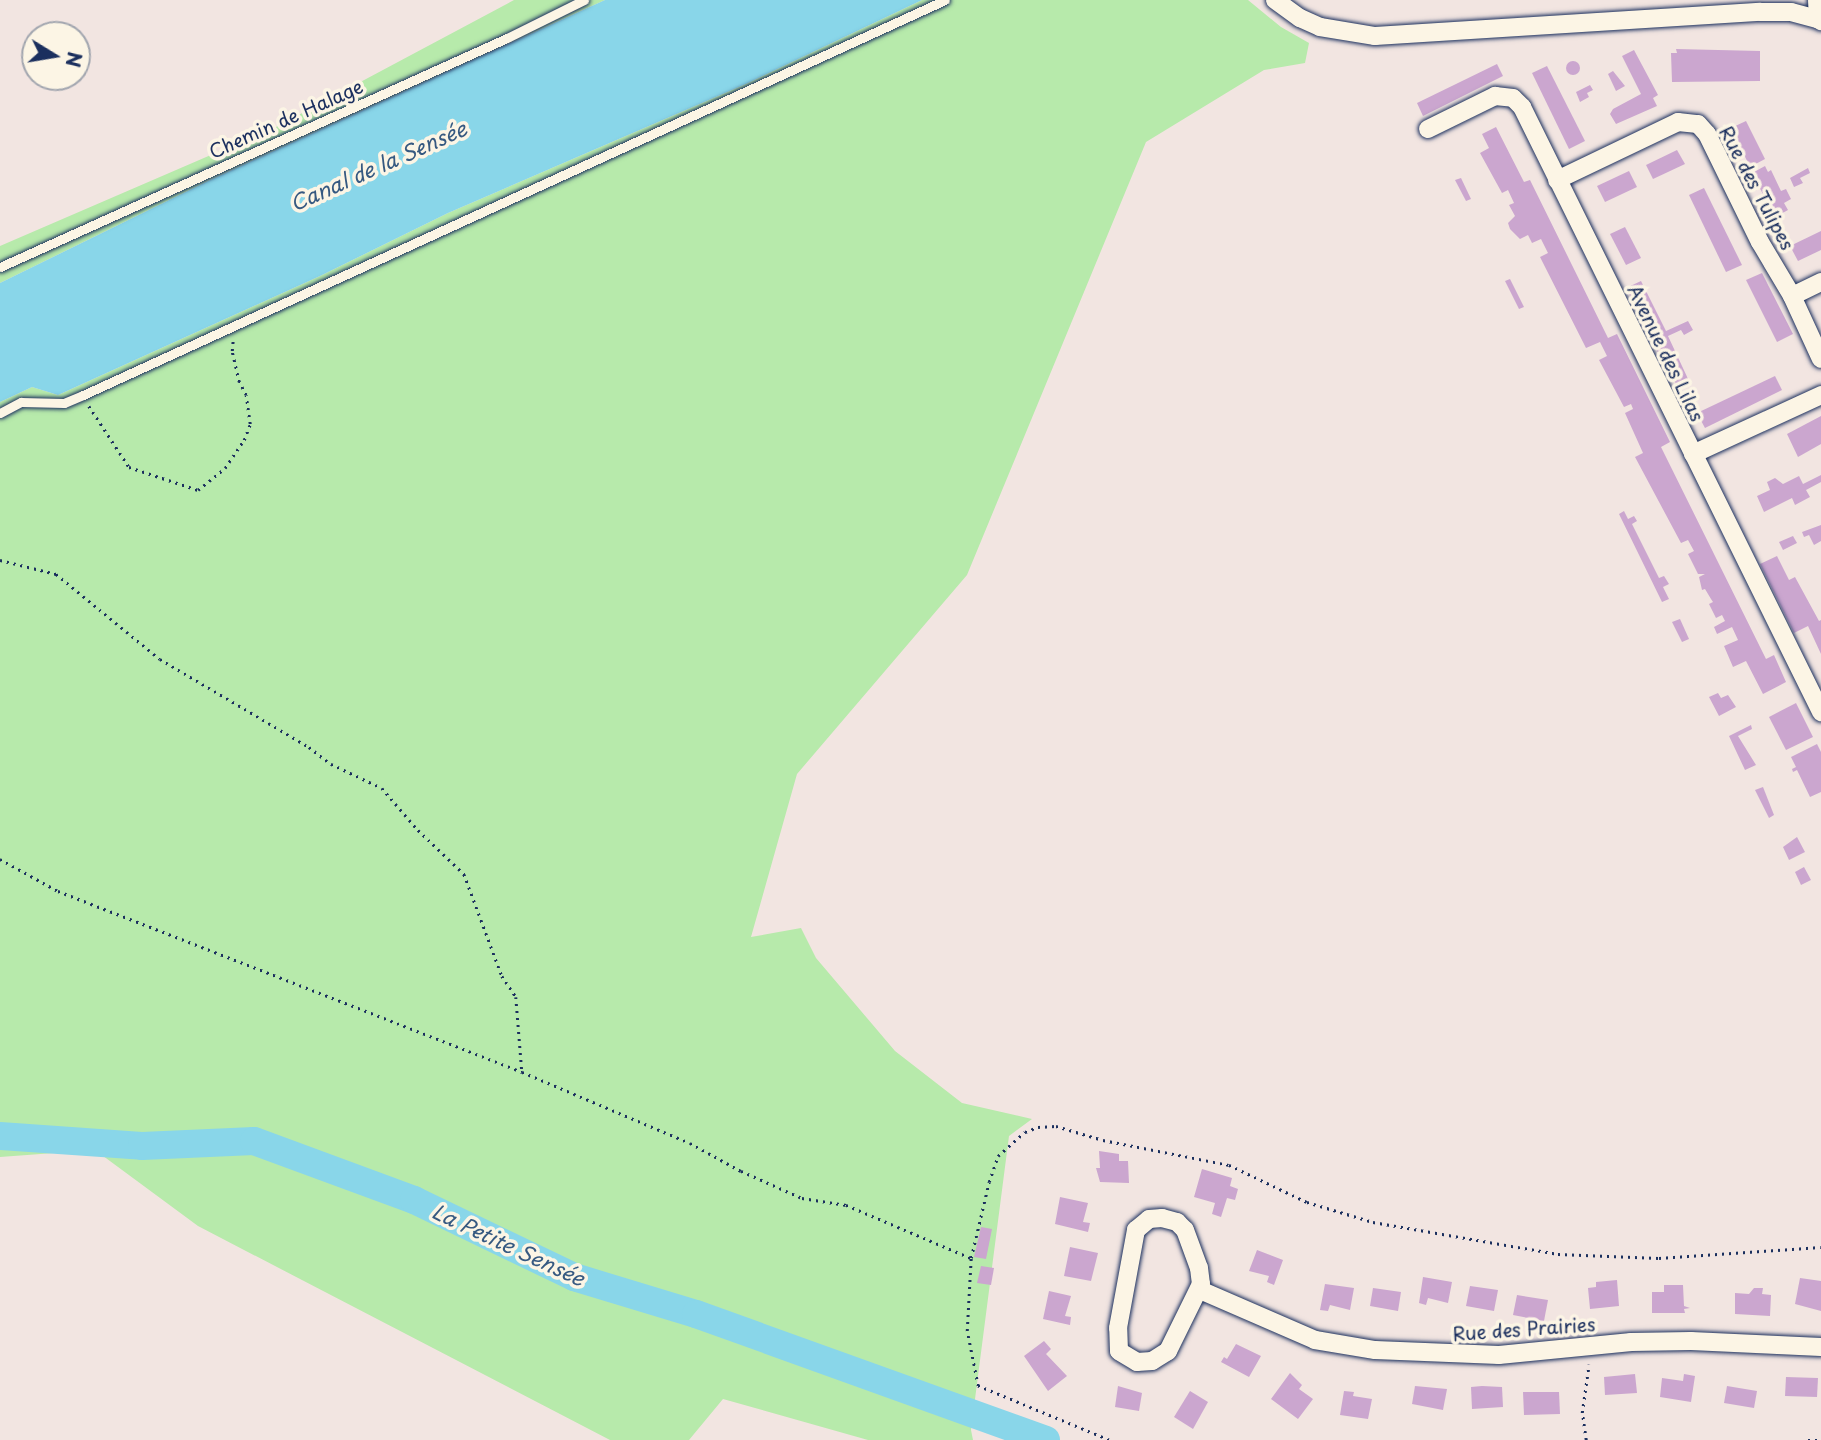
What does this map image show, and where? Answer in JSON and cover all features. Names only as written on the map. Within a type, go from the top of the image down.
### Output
[{"type":"street","points":[[1275,0],[1300,18],[1321,27],[1375,36],[1760,12],[1791,12],[1820,20],[1817,0]]},
{"type":"street","name":"Avenue des Lilas","points":[[1428,129],[1495,96],[1513,98],[1522,107],[1693,454],[1814,677],[1821,712]]},
{"type":"street","name":"Rue des Tulipes","points":[[1557,180],[1678,122],[1698,124],[1707,134],[1760,242],[1791,296]]},
{"type":"street","points":[[1821,282],[1791,296],[1821,359]]},
{"type":"street","points":[[1693,454],[1821,395]]},
{"type":"street","points":[[1163,1218],[1181,1225],[1199,1268],[1199,1290],[1164,1356],[1152,1362],[1137,1362],[1119,1350],[1116,1337],[1134,1237],[1144,1222],[1163,1218]]},
{"type":"street","name":"Rue des Prairies","points":[[1199,1290],[1301,1336],[1340,1346],[1478,1355],[1691,1341],[1821,1348]]},
{"type":"lane","name":"Chemin de Halage","points":[[0,267],[507,38],[584,0]]},
{"type":"lane","points":[[0,413],[21,402],[64,403],[83,395],[946,0]]},
{"type":"path","points":[[83,395],[129,467],[198,490],[225,468],[244,440],[250,424],[246,395],[239,382],[232,351],[234,326]]},
{"type":"path","points":[[0,560],[56,574],[160,659],[309,747],[331,764],[383,788],[418,830],[464,874],[502,976],[516,997],[522,1072]]},
{"type":"path","points":[[0,859],[58,891],[522,1072],[690,1143],[741,1171],[802,1198],[846,1205],[971,1258]]},
{"type":"path","points":[[1109,1440],[978,1385],[967,1331],[971,1258],[998,1156],[1026,1132],[1038,1127],[1056,1126],[1111,1142],[1229,1166],[1307,1202],[1373,1222],[1558,1254],[1659,1258],[1821,1247]]},
{"type":"path","points":[[1586,1440],[1582,1413],[1589,1346]]},
{"type":"path","points":[[1808,1440],[1821,1440]]},
{"type":"green space","points":[[514,0],[605,0],[208,181],[0,283],[0,246],[276,127]]},
{"type":"green space","points":[[922,0],[1248,0],[1281,27],[1309,43],[1305,63],[1264,70],[1146,142],[967,575],[797,774],[751,937],[801,928],[816,958],[895,1051],[962,1103],[1032,1119],[1009,1136],[971,1430],[973,1440],[868,1440],[723,1399],[689,1440],[610,1440],[198,1226],[95,1150],[0,1157],[0,402],[32,387],[58,395],[320,276],[448,213],[748,83]]},
{"type":"water","name":"Canal de la Sensée","points":[[605,0],[922,0],[748,83],[448,213],[320,276],[58,395],[32,387],[0,402],[0,283],[208,181]]},
{"type":"building","points":[[1676,49],[1760,51],[1760,81],[1672,82],[1671,53],[1677,53]]},
{"type":"building","points":[[1634,50],[1658,95],[1653,98],[1657,106],[1616,124],[1610,114],[1613,109],[1641,94],[1622,56]]},
{"type":"building","points":[[1570,61],[1576,61],[1580,68],[1576,75],[1570,75],[1566,71],[1566,65]]},
{"type":"building","points":[[1497,64],[1503,76],[1423,116],[1417,103]]},
{"type":"building","points":[[1547,66],[1585,141],[1569,149],[1532,73]]},
{"type":"building","points":[[1613,71],[1625,86],[1616,91],[1608,74]]},
{"type":"building","points":[[1590,85],[1593,90],[1587,93],[1589,97],[1580,102],[1576,92]]},
{"type":"building","points":[[1746,121],[1765,159],[1750,167],[1731,128]]},
{"type":"building","points":[[1496,127],[1524,182],[1530,180],[1608,338],[1617,334],[1670,442],[1661,447],[1766,659],[1774,655],[1786,682],[1763,694],[1746,661],[1733,667],[1724,646],[1738,640],[1732,627],[1717,634],[1714,627],[1725,621],[1722,615],[1716,618],[1709,604],[1713,602],[1705,589],[1702,590],[1699,577],[1705,574],[1698,574],[1688,554],[1694,551],[1688,540],[1681,543],[1635,457],[1643,453],[1625,413],[1633,409],[1631,404],[1624,407],[1599,360],[1607,356],[1600,342],[1586,348],[1540,257],[1548,253],[1541,239],[1532,243],[1528,235],[1520,239],[1510,229],[1508,223],[1515,216],[1509,205],[1514,203],[1508,190],[1502,193],[1480,153],[1489,148],[1482,134]]},
{"type":"building","points":[[1677,150],[1685,164],[1653,179],[1646,165]]},
{"type":"building","points":[[1765,166],[1768,172],[1771,170],[1781,191],[1786,189],[1791,199],[1784,203],[1788,210],[1775,217],[1755,179],[1754,172]]},
{"type":"building","points":[[1808,168],[1810,173],[1800,178],[1803,183],[1794,187],[1790,178]]},
{"type":"building","points":[[1629,171],[1637,187],[1605,202],[1597,186]]},
{"type":"building","points":[[1461,178],[1471,199],[1466,201],[1455,180]]},
{"type":"building","points":[[1704,188],[1742,265],[1726,272],[1689,195]]},
{"type":"building","points":[[1625,227],[1641,258],[1626,265],[1610,234]]},
{"type":"building","points":[[1821,231],[1821,250],[1798,261],[1790,246]]},
{"type":"building","points":[[1762,273],[1793,334],[1777,342],[1746,280]]},
{"type":"building","points":[[1510,279],[1524,307],[1519,309],[1505,281]]},
{"type":"building","points":[[1641,281],[1666,331],[1688,321],[1693,330],[1684,335],[1681,330],[1668,336],[1689,381],[1677,386],[1674,380],[1672,381],[1626,288]]},
{"type":"building","points":[[1775,376],[1782,390],[1705,428],[1697,413]]},
{"type":"building","points":[[1821,416],[1821,444],[1798,457],[1787,434]]},
{"type":"building","points":[[1821,475],[1821,482],[1806,490],[1810,497],[1795,505],[1792,498],[1764,512],[1757,496],[1770,490],[1767,482],[1775,478],[1783,484],[1799,476],[1803,484]]},
{"type":"building","points":[[1624,511],[1628,519],[1634,516],[1637,521],[1632,524],[1659,578],[1664,576],[1669,584],[1663,587],[1669,599],[1662,602],[1619,514]]},
{"type":"building","points":[[1821,525],[1821,541],[1814,545],[1809,535],[1804,537],[1802,532]]},
{"type":"building","points":[[1793,536],[1797,543],[1783,550],[1779,542]]},
{"type":"building","points":[[1777,556],[1789,580],[1795,577],[1819,621],[1821,620],[1821,654],[1808,626],[1794,633],[1760,564]]},
{"type":"building","points":[[1680,619],[1689,639],[1682,642],[1672,622]]},
{"type":"building","points":[[1718,693],[1721,698],[1728,695],[1736,707],[1719,716],[1709,697]]},
{"type":"building","points":[[1796,703],[1813,737],[1786,750],[1769,717]]},
{"type":"building","points":[[1751,725],[1752,729],[1738,736],[1756,765],[1745,770],[1729,736]]},
{"type":"building","points":[[1817,744],[1821,752],[1821,792],[1810,797],[1797,770],[1793,772],[1792,769],[1796,767],[1791,757]]},
{"type":"building","points":[[1763,787],[1774,815],[1769,818],[1755,790]]},
{"type":"building","points":[[1797,837],[1805,852],[1789,860],[1783,847]]},
{"type":"building","points":[[1804,867],[1811,880],[1801,885],[1795,872]]},
{"type":"building","points":[[1099,1151],[1119,1154],[1119,1161],[1128,1161],[1129,1183],[1100,1182],[1096,1168],[1100,1168]]},
{"type":"building","points":[[1202,1169],[1232,1178],[1230,1186],[1238,1189],[1235,1200],[1227,1198],[1221,1217],[1212,1214],[1215,1203],[1194,1197]]},
{"type":"building","points":[[1060,1197],[1088,1203],[1083,1222],[1090,1223],[1088,1232],[1055,1224]]},
{"type":"building","points":[[981,1227],[992,1229],[986,1259],[974,1257]]},
{"type":"building","points":[[1070,1247],[1098,1253],[1091,1281],[1064,1276]]},
{"type":"building","points":[[1257,1250],[1283,1260],[1274,1285],[1267,1282],[1269,1276],[1249,1271]]},
{"type":"building","points":[[981,1266],[994,1268],[991,1285],[977,1283]]},
{"type":"building","points":[[1423,1277],[1452,1282],[1448,1303],[1428,1298],[1426,1305],[1419,1303]]},
{"type":"building","points":[[1800,1278],[1821,1281],[1821,1311],[1795,1304]]},
{"type":"building","points":[[1617,1280],[1619,1306],[1590,1309],[1588,1288],[1596,1287],[1596,1282]]},
{"type":"building","points":[[1325,1284],[1354,1288],[1350,1310],[1330,1305],[1328,1311],[1320,1310]]},
{"type":"building","points":[[1664,1285],[1683,1285],[1684,1306],[1690,1308],[1684,1309],[1685,1313],[1652,1313],[1652,1292],[1664,1292]]},
{"type":"building","points":[[1470,1286],[1498,1290],[1494,1311],[1466,1306]]},
{"type":"building","points":[[1373,1288],[1401,1292],[1398,1311],[1370,1306]]},
{"type":"building","points":[[1754,1288],[1763,1288],[1762,1294],[1771,1295],[1770,1316],[1735,1314],[1735,1293],[1749,1294]]},
{"type":"building","points":[[1049,1291],[1071,1296],[1065,1316],[1071,1317],[1070,1325],[1043,1319]]},
{"type":"building","points":[[1517,1295],[1548,1300],[1544,1321],[1513,1315]]},
{"type":"building","points":[[1044,1341],[1051,1349],[1046,1354],[1067,1376],[1048,1391],[1024,1356]]},
{"type":"building","points":[[1236,1344],[1261,1356],[1249,1377],[1221,1362],[1224,1357],[1227,1359]]},
{"type":"building","points":[[1290,1373],[1302,1385],[1299,1389],[1313,1399],[1298,1419],[1271,1399]]},
{"type":"building","points":[[1635,1374],[1637,1393],[1605,1395],[1604,1377]]},
{"type":"building","points":[[1684,1374],[1695,1376],[1691,1402],[1660,1397],[1662,1378],[1683,1381]]},
{"type":"building","points":[[1786,1377],[1818,1378],[1817,1397],[1785,1396]]},
{"type":"building","points":[[1118,1386],[1142,1393],[1139,1411],[1115,1407]]},
{"type":"building","points":[[1415,1386],[1447,1389],[1443,1410],[1412,1404]]},
{"type":"building","points":[[1727,1386],[1757,1391],[1754,1408],[1724,1403]]},
{"type":"building","points":[[1471,1387],[1502,1387],[1503,1407],[1472,1409]]},
{"type":"building","points":[[1190,1391],[1208,1402],[1193,1429],[1174,1417]]},
{"type":"building","points":[[1344,1391],[1354,1392],[1353,1396],[1372,1399],[1368,1419],[1340,1415]]},
{"type":"building","points":[[1523,1392],[1559,1392],[1560,1414],[1524,1415]]},
{"type":"waterway","name":"La Petite Sensée","points":[[0,1136],[142,1146],[254,1141],[414,1200],[574,1277],[696,1314],[1046,1440]]}]
